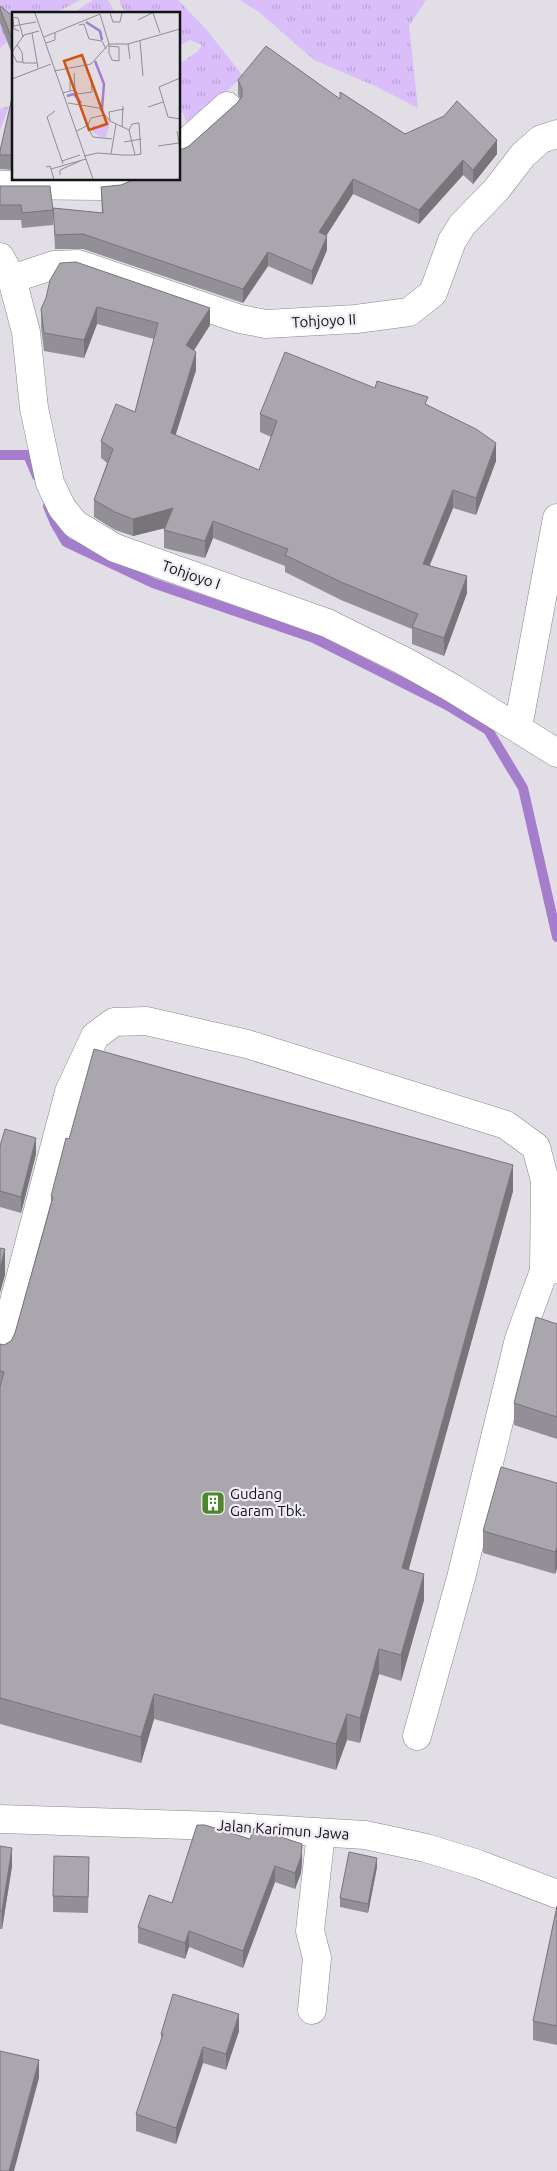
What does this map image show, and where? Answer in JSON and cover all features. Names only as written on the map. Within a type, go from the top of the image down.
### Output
[{"type":"street","points":[[180,147],[227,106]]},
{"type":"street","name":"Tohjoyo II","points":[[6,268],[78,264],[240,319],[266,324],[356,319],[410,312],[433,293],[452,241],[462,226],[496,190],[523,155],[541,140],[557,134]]},
{"type":"street","points":[[0,185],[100,186],[116,185],[130,180]]},
{"type":"street","name":"Tohjoyo I","points":[[6,268],[26,332],[34,408],[50,483],[62,508],[75,524],[115,548],[327,623],[404,661],[518,727],[557,753]]},
{"type":"street","points":[[518,727],[557,518]]},
{"type":"street","points":[[0,1355],[69,1092],[94,1036],[114,1022],[146,1021],[247,1044],[506,1125],[536,1147],[545,1181],[550,1270],[520,1339],[461,1578],[418,1736]]},
{"type":"street","name":"Jalan Karimun Jawa","points":[[0,1819],[218,1826],[364,1835],[426,1848],[478,1864],[557,1894]]},
{"type":"street","points":[[312,2010],[316,1958],[310,1931],[321,1833]]},
{"type":"green space","points":[[0,0],[80,0],[58,12],[12,12],[12,38],[0,48]]},
{"type":"green space","points":[[93,0],[108,0],[115,12],[74,12]]},
{"type":"green space","points":[[120,0],[178,0],[206,29],[243,76],[188,127],[180,105],[180,63],[197,52],[202,45],[190,40],[180,45],[180,12],[125,12]]},
{"type":"green space","points":[[240,0],[426,0],[409,26],[418,108],[375,86],[314,60],[259,12]]},
{"type":"green space","points":[[9,106],[0,130],[0,109]]},
{"type":"building","points":[[0,6],[12,15],[12,39]]},
{"type":"building","points":[[266,46],[340,99],[340,92],[405,134],[444,116],[457,101],[497,140],[473,170],[463,160],[419,210],[353,179],[319,232],[327,236],[312,271],[268,252],[243,289],[83,234],[55,235],[53,208],[103,213],[101,187],[121,185],[133,180],[180,180],[180,149],[189,146],[237,103],[242,97],[242,89],[238,80]]},
{"type":"building","points":[[12,98],[12,155],[0,155]]},
{"type":"building","points":[[0,186],[50,186],[53,210],[22,213],[21,205],[0,205]]},
{"type":"building","points":[[76,262],[210,308],[186,345],[196,352],[171,433],[259,470],[277,421],[260,414],[285,352],[375,388],[377,381],[428,397],[425,404],[476,429],[496,443],[476,498],[453,490],[423,564],[467,576],[444,638],[412,627],[418,614],[341,582],[285,555],[288,549],[213,521],[205,541],[164,530],[173,508],[133,519],[115,512],[94,500],[113,449],[101,441],[116,404],[135,412],[158,323],[97,307],[84,340],[44,333],[41,309],[46,298],[50,280],[60,263]]},
{"type":"building","name":"Gudang Garam Tbk.","points":[[94,1049],[513,1165],[402,1568],[424,1574],[401,1655],[379,1649],[360,1718],[347,1714],[336,1744],[154,1694],[141,1737],[0,1698],[0,1387],[4,1372],[0,1371],[0,1344],[4,1345],[11,1341],[15,1333],[53,1197],[51,1196],[66,1138],[69,1139]]},
{"type":"building","points":[[5,1129],[36,1138],[21,1197],[0,1191],[0,1146]]},
{"type":"building","points":[[0,1248],[5,1249],[0,1268]]},
{"type":"building","points":[[536,1317],[557,1324],[557,1417],[514,1403]]},
{"type":"building","points":[[501,1467],[557,1483],[557,1547],[555,1552],[483,1531]]},
{"type":"building","points":[[197,1825],[205,1825],[250,1839],[254,1828],[302,1844],[301,1857],[295,1873],[275,1866],[243,1951],[189,1931],[185,1943],[138,1927],[149,1895],[172,1903]]},
{"type":"building","points":[[0,1846],[12,1848],[2,1911],[0,1911]]},
{"type":"building","points":[[349,1852],[377,1858],[368,1904],[340,1898]]},
{"type":"building","points":[[54,1856],[89,1857],[88,1897],[53,1896]]},
{"type":"building","points":[[557,1906],[557,2026],[533,2021]]},
{"type":"building","points":[[173,1994],[239,2014],[226,2054],[203,2047],[176,2128],[136,2114],[163,2034],[161,2034]]},
{"type":"building","points":[[0,2051],[39,2060],[9,2171],[0,2171]]},
{"type":"waterway","points":[[0,455],[28,455],[37,476]]},
{"type":"waterway","points":[[48,506],[66,542],[153,583],[314,638],[447,705],[488,730],[523,788],[557,937]]},
{"type":"place","name":"Gudang Garam Tbk.","points":[[213,1503]]}]
